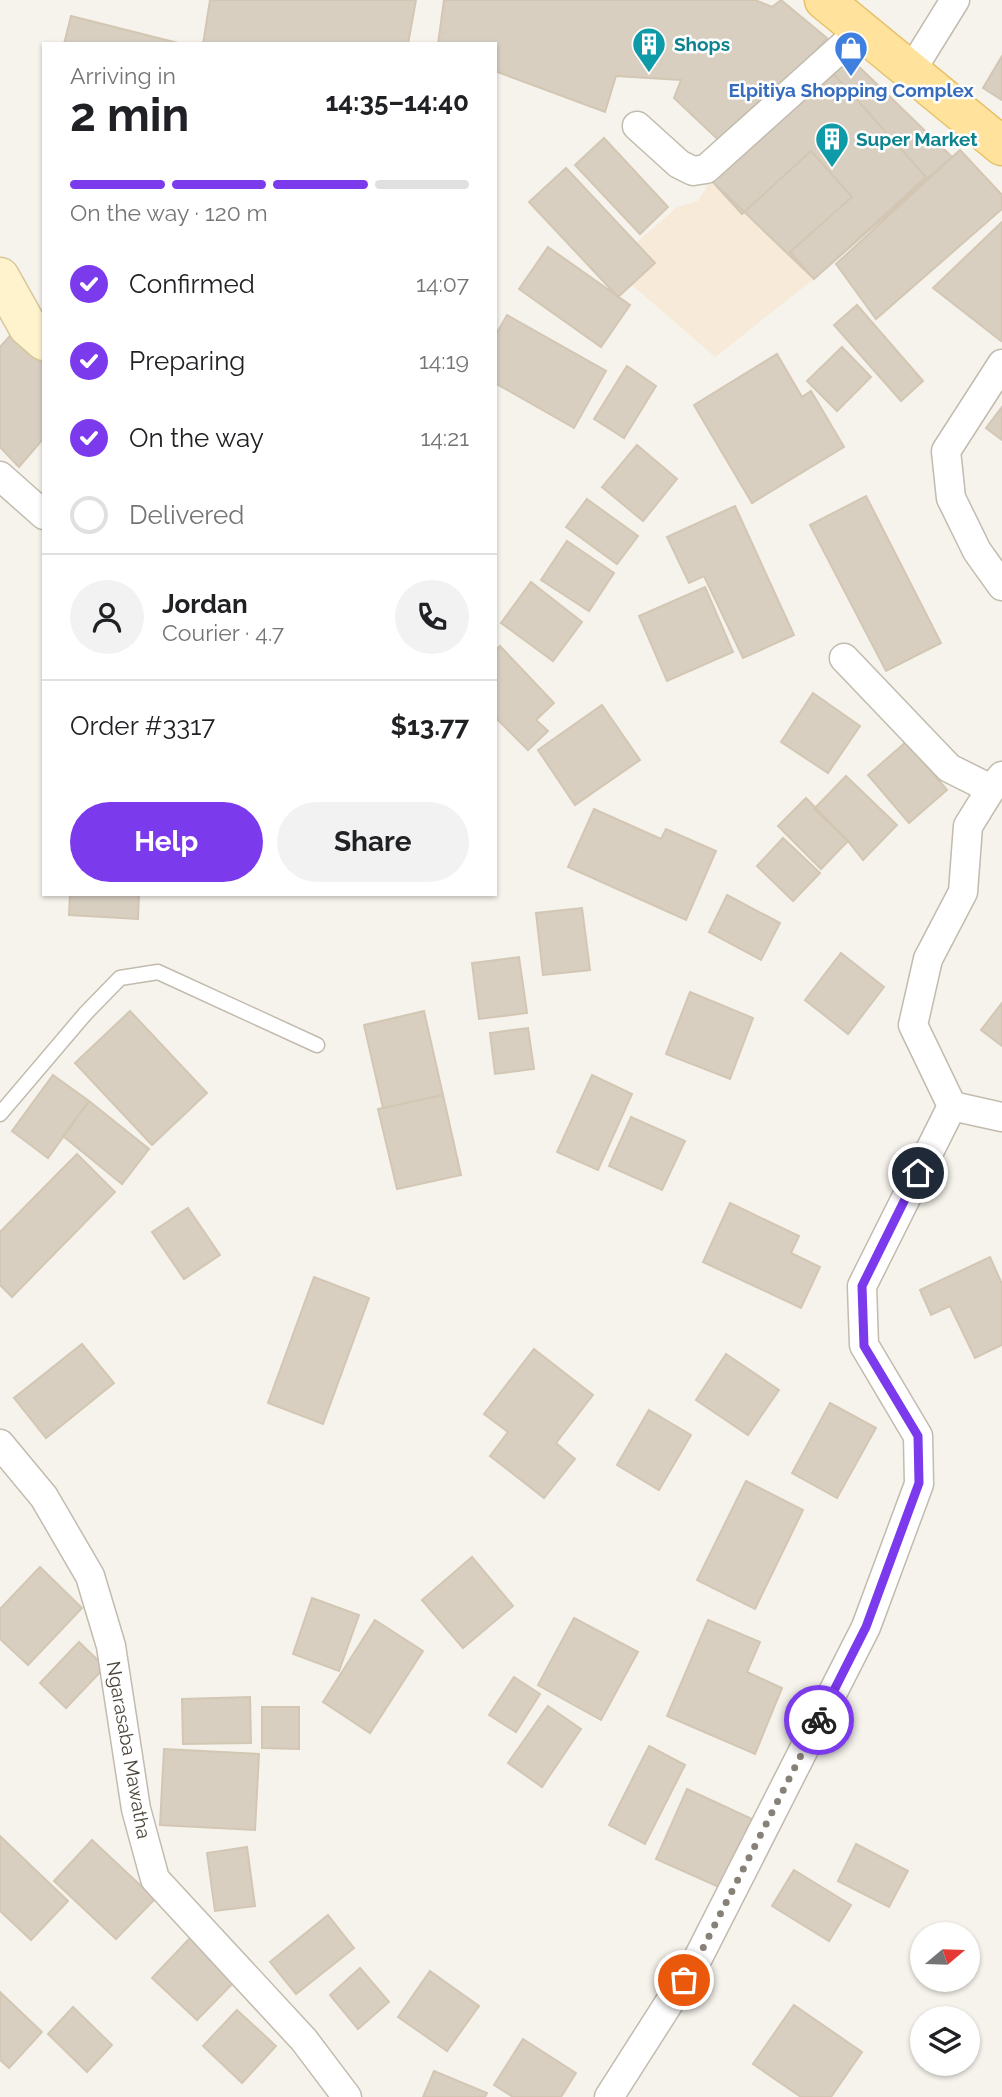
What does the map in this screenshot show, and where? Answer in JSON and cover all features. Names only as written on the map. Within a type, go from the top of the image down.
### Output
[{"type":"main road","points":[[824,0],[1002,146]]},
{"type":"main road","points":[[0,277],[28,327],[42,339]]},
{"type":"street","points":[[911,71],[955,0]]},
{"type":"street","points":[[637,126],[679,164],[693,171],[706,169],[862,29]]},
{"type":"street","points":[[1002,364],[946,451],[951,498],[976,551],[1002,586]]},
{"type":"street","points":[[0,475],[42,513]]},
{"type":"street","points":[[844,658],[949,768],[997,783],[968,826],[963,892],[928,959],[913,1025],[952,1106]]},
{"type":"street","points":[[952,1106],[1002,1117]]},
{"type":"street","points":[[609,2097],[699,1956],[866,1627],[919,1483],[918,1436],[864,1346],[862,1286],[952,1106]]},
{"type":"street","name":"Ngarasaba Mawatha","points":[[0,1444],[44,1497],[90,1576],[111,1646],[136,1809],[155,1879],[304,2040],[347,2097]]},
{"type":"lane","points":[[0,1114],[85,1014],[120,978],[158,972],[317,1045]]},
{"type":"shaded area","points":[[711,180],[814,279],[715,357],[632,285],[655,263],[636,243],[677,207],[698,201]]},
{"type":"building","points":[[210,0],[416,0],[408,42],[203,42]]},
{"type":"building","name":"Shops","points":[[444,0],[755,0],[772,7],[781,0],[827,38],[764,109],[725,146],[674,98],[681,80],[616,76],[605,112],[497,72],[497,42],[438,42]]},
{"type":"building","points":[[71,16],[174,42],[64,42]]},
{"type":"building","points":[[1002,56],[1002,100],[983,88]]},
{"type":"building","name":"Super Market","points":[[851,59],[952,157],[814,279],[711,180]]},
{"type":"building","name":"Super Market","points":[[831,71],[926,177],[814,279],[790,252],[852,197],[811,151],[742,214],[711,180]]},
{"type":"building","points":[[604,138],[668,207],[640,234],[575,165]]},
{"type":"building","points":[[960,150],[1002,195],[1002,209],[876,319],[836,264]]},
{"type":"building","points":[[566,168],[655,263],[618,297],[529,202]]},
{"type":"building","points":[[1002,222],[1002,339],[1001,341],[933,288]]},
{"type":"building","points":[[548,247],[630,305],[601,347],[519,289]]},
{"type":"building","points":[[857,305],[923,381],[901,401],[834,325]]},
{"type":"building","points":[[507,315],[606,371],[574,428],[497,384],[497,332]]},
{"type":"building","points":[[17,328],[42,351],[42,440],[19,467],[0,447],[0,347]]},
{"type":"building","points":[[842,347],[871,377],[837,411],[807,381]]},
{"type":"building","points":[[777,354],[802,397],[811,391],[844,447],[752,503],[694,405]]},
{"type":"building","points":[[627,366],[656,386],[624,438],[594,419]]},
{"type":"building","points":[[1002,407],[1002,440],[986,428]]},
{"type":"building","points":[[637,445],[677,479],[643,521],[602,487]]},
{"type":"building","points":[[866,496],[941,643],[886,671],[810,525]]},
{"type":"building","points":[[587,499],[638,536],[617,564],[566,527]]},
{"type":"building","points":[[735,506],[794,635],[743,658],[704,576],[689,583],[667,537]]},
{"type":"building","points":[[567,541],[614,573],[589,611],[541,580]]},
{"type":"building","points":[[531,582],[582,622],[553,661],[501,623]]},
{"type":"building","points":[[705,587],[733,652],[667,681],[639,616]]},
{"type":"building","points":[[500,646],[554,703],[536,720],[548,731],[528,750],[497,719],[497,649]]},
{"type":"building","points":[[813,693],[860,726],[828,773],[781,742]]},
{"type":"building","points":[[602,705],[640,760],[575,805],[538,750]]},
{"type":"building","points":[[906,742],[947,790],[909,823],[868,775]]},
{"type":"building","points":[[846,776],[897,825],[863,860],[848,841],[814,809]]},
{"type":"building","points":[[806,798],[848,841],[821,869],[778,826]]},
{"type":"building","points":[[594,809],[661,839],[666,829],[716,851],[686,920],[568,867]]},
{"type":"building","points":[[783,838],[820,873],[793,901],[757,866]]},
{"type":"building","points":[[727,895],[780,923],[761,960],[709,932]]},
{"type":"building","points":[[70,896],[139,896],[138,919],[69,915]]},
{"type":"building","points":[[582,908],[590,970],[543,975],[536,913]]},
{"type":"building","points":[[841,953],[884,987],[848,1034],[805,1000]]},
{"type":"building","points":[[519,957],[527,1013],[479,1019],[472,963]]},
{"type":"building","points":[[690,992],[753,1018],[730,1079],[666,1054]]},
{"type":"building","points":[[1002,1003],[1002,1046],[981,1030]]},
{"type":"building","points":[[130,1011],[207,1093],[152,1145],[75,1063]]},
{"type":"building","points":[[424,1011],[443,1095],[383,1108],[364,1025]]},
{"type":"building","points":[[528,1028],[534,1069],[495,1074],[490,1033]]},
{"type":"building","points":[[53,1075],[89,1101],[48,1158],[12,1131]]},
{"type":"building","points":[[592,1075],[632,1094],[598,1170],[557,1152]]},
{"type":"building","points":[[443,1095],[461,1175],[397,1189],[378,1109]]},
{"type":"building","points":[[89,1101],[149,1149],[122,1184],[63,1136]]},
{"type":"building","points":[[631,1117],[685,1141],[662,1190],[609,1166]]},
{"type":"building","points":[[77,1154],[115,1192],[12,1297],[0,1285],[0,1232]]},
{"type":"building","points":[[730,1203],[799,1236],[791,1253],[820,1267],[801,1308],[703,1262]]},
{"type":"building","points":[[188,1208],[220,1255],[184,1279],[152,1232]]},
{"type":"building","points":[[990,1257],[1002,1284],[1002,1345],[975,1358],[950,1306],[931,1315],[920,1290]]},
{"type":"building","points":[[314,1277],[369,1298],[323,1424],[268,1403]]},
{"type":"building","points":[[82,1344],[114,1383],[46,1438],[14,1398]]},
{"type":"building","points":[[534,1349],[593,1395],[556,1443],[575,1459],[544,1498],[490,1456],[508,1432],[484,1414]]},
{"type":"building","points":[[726,1354],[779,1390],[748,1435],[696,1400]]},
{"type":"building","points":[[830,1403],[876,1428],[837,1498],[792,1473]]},
{"type":"building","points":[[649,1410],[691,1435],[659,1490],[617,1465]]},
{"type":"building","points":[[746,1481],[803,1510],[755,1609],[697,1580]]},
{"type":"building","points":[[472,1557],[513,1606],[463,1648],[422,1600]]},
{"type":"building","points":[[40,1567],[82,1608],[28,1665],[0,1639],[0,1609]]},
{"type":"building","points":[[312,1598],[359,1615],[339,1671],[293,1654]]},
{"type":"building","points":[[574,1618],[638,1652],[601,1720],[538,1685]]},
{"type":"building","points":[[375,1620],[423,1651],[370,1733],[323,1702]]},
{"type":"building","points":[[708,1620],[760,1642],[747,1672],[782,1688],[755,1754],[667,1716]]},
{"type":"building","points":[[79,1642],[105,1667],[66,1708],[40,1683]]},
{"type":"building","points":[[514,1677],[540,1694],[516,1732],[489,1715]]},
{"type":"building","points":[[250,1697],[251,1743],[183,1744],[182,1699]]},
{"type":"building","points":[[548,1706],[581,1729],[542,1787],[508,1763]]},
{"type":"building","points":[[262,1707],[299,1707],[299,1749],[262,1748]]},
{"type":"building","points":[[649,1746],[685,1765],[645,1844],[609,1825]]},
{"type":"building","points":[[164,1749],[259,1754],[255,1830],[160,1825]]},
{"type":"building","points":[[687,1789],[752,1819],[721,1888],[656,1859]]},
{"type":"building","points":[[0,1836],[68,1901],[31,1940],[0,1911]]},
{"type":"building","points":[[92,1840],[155,1899],[116,1939],[54,1881]]},
{"type":"building","points":[[856,1844],[908,1871],[889,1907],[838,1881]]},
{"type":"building","points":[[247,1847],[255,1906],[215,1911],[207,1853]]},
{"type":"building","points":[[794,1870],[851,1905],[829,1941],[772,1906]]},
{"type":"building","points":[[328,1915],[354,1948],[296,1994],[270,1962]]},
{"type":"building","points":[[191,1937],[236,1980],[197,2020],[152,1978]]},
{"type":"building","points":[[360,1968],[389,2002],[358,2029],[330,1995]]},
{"type":"building","points":[[430,1971],[479,2006],[447,2051],[398,2017]]},
{"type":"building","points":[[0,1992],[42,2032],[9,2068],[0,2060]]},
{"type":"building","points":[[794,2005],[862,2052],[831,2097],[801,2097],[753,2064]]},
{"type":"building","points":[[73,2007],[112,2045],[87,2072],[48,2034]]},
{"type":"building","points":[[237,2010],[276,2046],[242,2083],[203,2046]]},
{"type":"building","points":[[523,2039],[576,2073],[561,2097],[513,2097],[494,2085]]},
{"type":"building","points":[[434,2071],[487,2093],[485,2097],[423,2097]]},
{"type":"way so far","points":[[684,1980],[699,1956],[819,1720]]},
{"type":"place","name":"Shops","points":[[649,74]]},
{"type":"place","name":"Elpitiya Shopping Complex","points":[[851,78]]},
{"type":"place","name":"Super Market","points":[[832,169]]},
{"type":"route","points":[[819,1720],[866,1627],[919,1483],[918,1436],[864,1346],[862,1286],[918,1173]]}]
